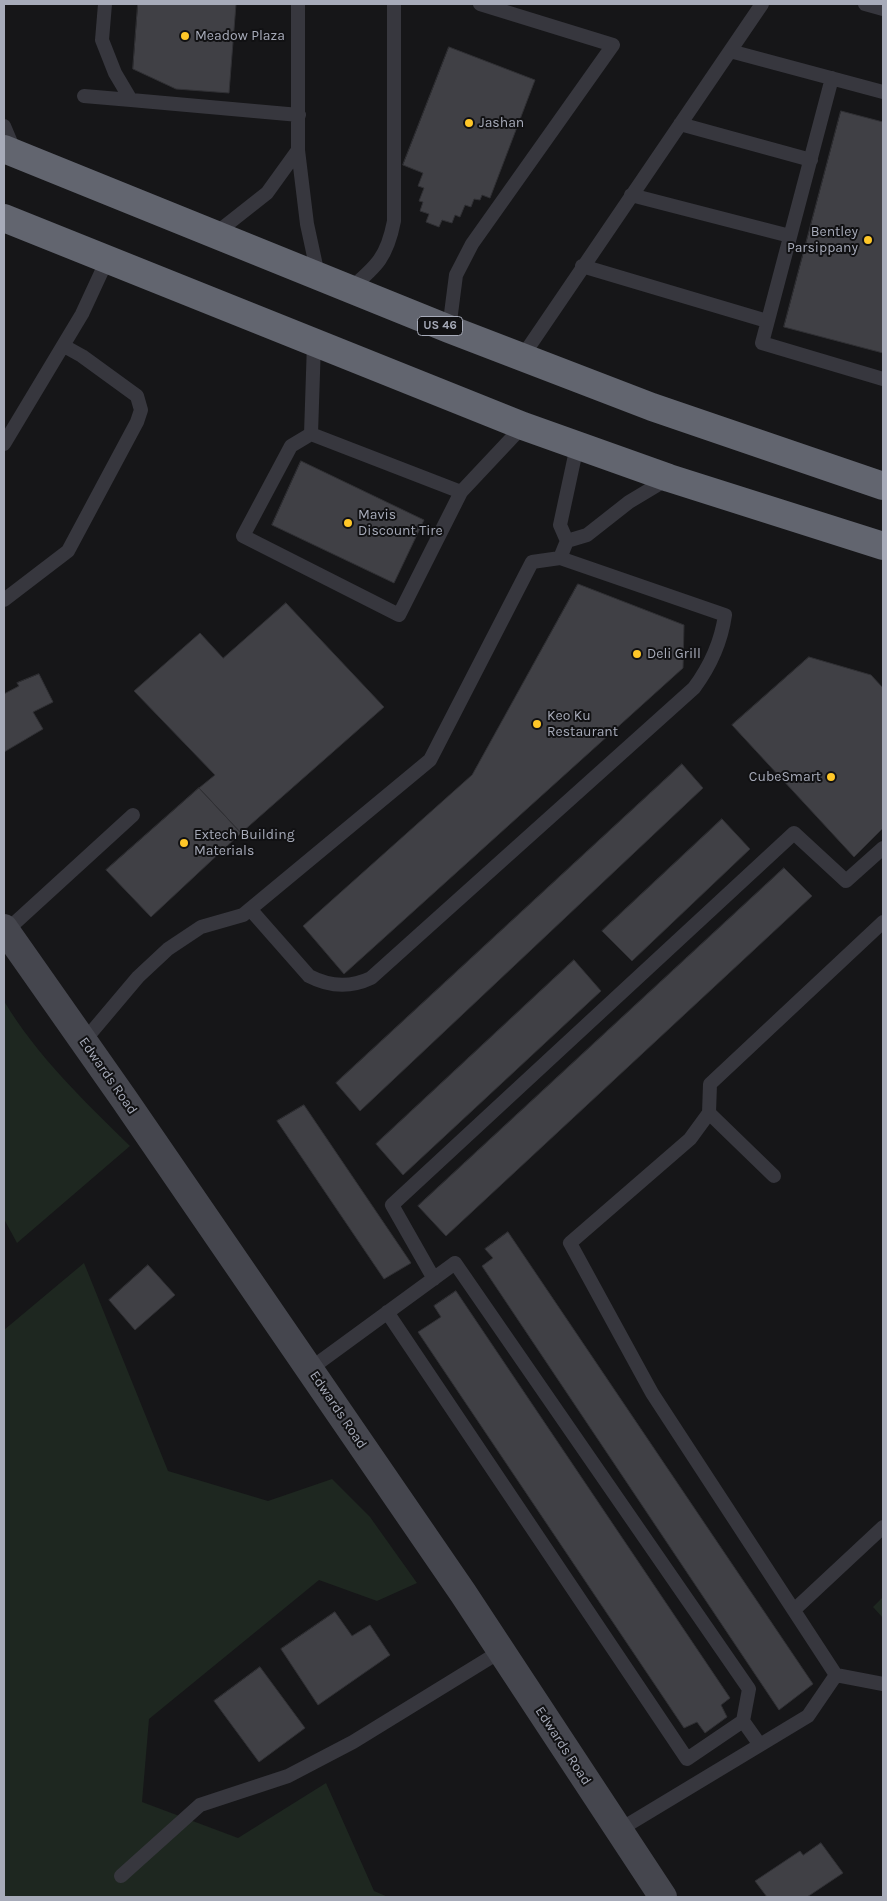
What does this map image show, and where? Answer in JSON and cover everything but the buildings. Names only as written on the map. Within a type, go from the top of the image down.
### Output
[{"type":"highway","name":"US 46","points":[[10,152],[449,329],[652,407],[883,486]]},
{"type":"highway","points":[[4,218],[576,446],[669,478],[883,546]]},
{"type":"street","name":"Edwards Road","points":[[5,930],[84,1041],[310,1369],[501,1651],[662,1897]]},
{"type":"lane","points":[[105,4],[102,40],[115,74],[131,100]]},
{"type":"lane","points":[[298,4],[298,150],[307,224],[318,276]]},
{"type":"lane","points":[[350,289],[376,267],[390,242],[394,221],[394,4]]},
{"type":"lane","points":[[449,329],[456,275],[472,244],[613,45],[480,4]]},
{"type":"lane","points":[[522,357],[582,266],[762,4]]},
{"type":"lane","points":[[865,4],[883,8]]},
{"type":"lane","points":[[730,50],[883,92]]},
{"type":"lane","points":[[832,78],[762,343],[883,379]]},
{"type":"lane","points":[[84,96],[299,115]]},
{"type":"lane","points":[[680,124],[811,160]]},
{"type":"lane","points":[[4,126],[10,152]]},
{"type":"lane","points":[[215,234],[266,193],[298,150]]},
{"type":"lane","points":[[631,195],[790,236]]},
{"type":"lane","points":[[4,444],[82,314],[107,260]]},
{"type":"lane","points":[[582,266],[767,321]]},
{"type":"lane","points":[[311,434],[314,343]]},
{"type":"lane","points":[[4,600],[68,551],[138,422],[141,410],[137,396],[82,356],[64,346]]},
{"type":"lane","points":[[311,434],[290,446],[242,536],[399,615],[461,492],[523,426]]},
{"type":"lane","points":[[311,434],[461,492]]},
{"type":"lane","points":[[560,558],[567,541],[560,525],[576,446]]},
{"type":"lane","points":[[567,541],[587,535],[629,502],[669,478]]},
{"type":"lane","points":[[84,1041],[138,977],[183,937],[201,927],[244,915],[250,909],[430,760],[532,562],[560,558],[725,615],[722,635],[713,659],[694,688],[372,978],[360,983],[340,985],[321,982],[309,976],[250,909]]},
{"type":"lane","points":[[5,930],[133,815]]},
{"type":"lane","points":[[434,1279],[392,1205],[794,833],[846,881],[883,848]]},
{"type":"lane","points":[[883,922],[710,1084],[709,1113],[690,1139],[570,1243],[652,1393],[836,1674],[883,1684]]},
{"type":"lane","points":[[709,1113],[774,1176]]},
{"type":"lane","points":[[310,1369],[387,1312],[455,1263],[749,1689],[743,1721],[688,1759],[387,1312]]},
{"type":"lane","points":[[794,1610],[883,1527]]},
{"type":"lane","points":[[121,1876],[200,1805],[288,1776],[353,1742],[501,1651]]},
{"type":"lane","points":[[619,1830],[808,1716],[836,1674]]},
{"type":"lane","points":[[743,1721],[760,1745]]},
{"type":"shaded area","points":[[4,1001],[31,1041],[46,1059],[130,1146],[17,1243],[4,1219]]},
{"type":"shaded area","points":[[84,1263],[168,1471],[268,1501],[332,1479],[370,1517],[417,1583],[377,1601],[319,1580],[149,1719],[142,1802],[238,1838],[326,1783],[374,1891],[388,1897],[4,1897],[4,1330]]},
{"type":"shaded area","points":[[883,1597],[883,1618],[873,1607]]},
{"type":"place","name":"Meadow Plaza","points":[[185,36]]},
{"type":"place","name":"Jashan","points":[[469,123]]},
{"type":"place","name":"Bentley Parsippany","points":[[868,240]]},
{"type":"place","name":"Mavis Discount Tire","points":[[348,523]]},
{"type":"place","name":"Deli Grill","points":[[637,654]]},
{"type":"place","name":"Keo Ku Restaurant","points":[[537,724]]},
{"type":"place","name":"CubeSmart","points":[[831,777]]},
{"type":"place","name":"Extech Building Materials","points":[[184,843]]}]
